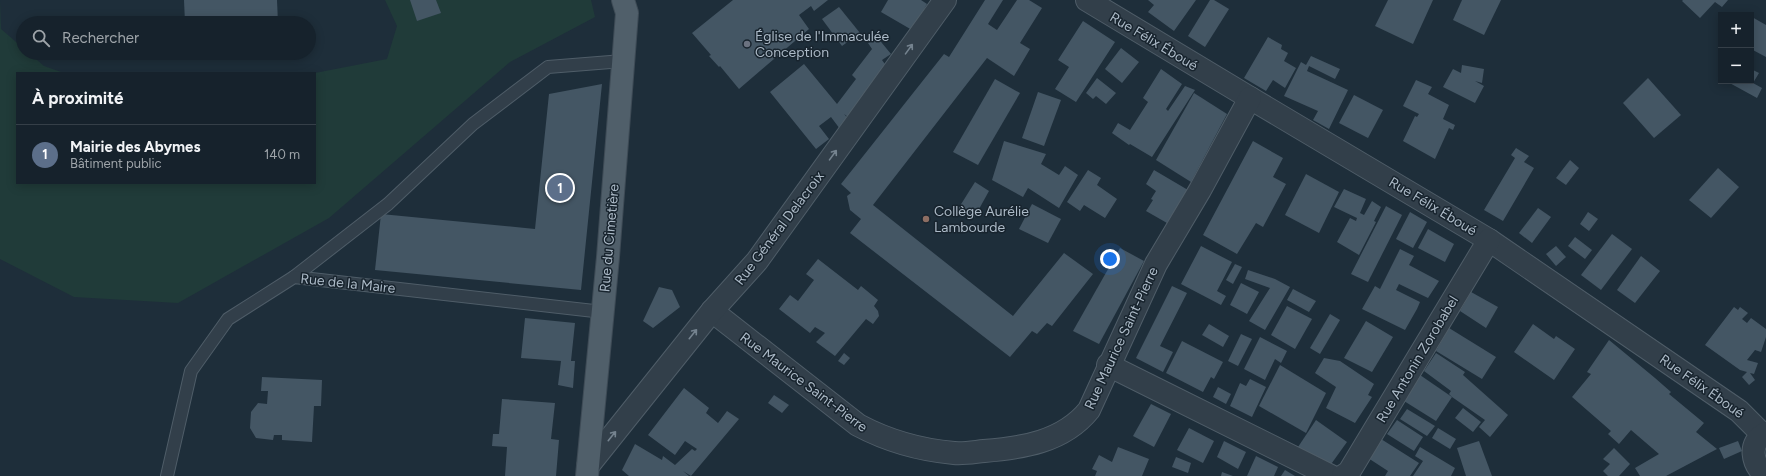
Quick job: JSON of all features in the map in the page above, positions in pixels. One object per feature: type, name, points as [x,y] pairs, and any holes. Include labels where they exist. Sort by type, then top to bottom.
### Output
[{"type":"main road","name":"Rue du Cimetière","points":[[587,471],[603,312],[628,4]]},
{"type":"street","name":"Rue Général Delacroix","points":[[587,471],[712,312],[757,261],[945,0]]},
{"type":"street","name":"Rue Félix Éboué","points":[[1087,0],[1489,240],[1739,411],[1764,434]]},
{"type":"street","name":"Rue Maurice Saint-Pierre","points":[[712,312],[858,425],[880,437],[909,446],[955,453],[1023,446],[1051,439],[1068,430],[1081,420],[1089,410],[1108,365],[1156,264],[1200,190],[1250,98]]},
{"type":"street","name":"Rue Antonin Zorobabel","points":[[1343,476],[1353,465],[1489,240]]},
{"type":"street","points":[[1108,365],[1331,476]]},
{"type":"street","points":[[1764,434],[1756,443],[1753,452],[1754,462],[1759,470],[1766,476]]},
{"type":"lane","points":[[294,277],[388,204],[473,124],[548,67],[623,61]]},
{"type":"lane","name":"Rue de la Maire","points":[[167,476],[191,371],[228,319],[294,277],[603,312]]},
{"type":"green space","points":[[0,0],[1,29],[16,42],[16,60],[37,60],[44,66],[61,72],[16,72],[16,184],[316,184],[316,73],[387,59],[397,26],[385,0],[591,0],[595,17],[510,62],[329,218],[178,303],[74,297],[0,259]]},
{"type":"building","points":[[184,0],[277,0],[278,16],[185,16]]},
{"type":"building","points":[[410,0],[436,0],[441,13],[417,21]]},
{"type":"building","name":"Église de l'Immaculée Conception","points":[[733,0],[828,0],[814,11],[811,6],[799,15],[809,29],[739,89],[720,66],[719,67],[709,56],[711,55],[692,33]]},
{"type":"building","points":[[888,0],[921,0],[927,4],[912,30],[881,12]]},
{"type":"building","points":[[985,0],[1003,0],[988,24],[997,30],[1017,0],[1029,0],[1042,8],[1020,43],[1030,49],[1014,76],[987,58],[873,205],[1013,316],[1064,253],[1093,274],[1052,326],[1047,323],[1037,334],[1032,331],[1010,357],[850,233],[861,219],[850,210],[847,196],[851,193],[841,184],[944,54],[949,57]]},
{"type":"building","points":[[1148,0],[1196,0],[1174,31],[1148,12],[1154,5]]},
{"type":"building","points":[[1210,0],[1214,0],[1229,9],[1205,47],[1188,36]]},
{"type":"building","points":[[1388,0],[1433,0],[1413,44],[1375,26]]},
{"type":"building","points":[[1462,0],[1501,0],[1484,35],[1453,20]]},
{"type":"building","points":[[1728,0],[1722,7],[1715,2],[1700,18],[1682,1]]},
{"type":"building","points":[[839,7],[860,33],[842,46],[822,19]]},
{"type":"building","points":[[1754,18],[1766,25],[1766,57],[1754,51]]},
{"type":"building","points":[[1083,21],[1115,42],[1076,102],[1055,89],[1069,67],[1058,60]]},
{"type":"building","points":[[877,37],[891,54],[882,60],[887,67],[848,117],[844,114],[850,121],[840,129],[831,117],[819,126],[829,139],[816,149],[770,92],[804,64],[837,104],[856,79],[852,75],[872,49],[868,43]]},
{"type":"building","points":[[1268,37],[1282,45],[1281,49],[1288,53],[1284,61],[1296,68],[1285,88],[1273,80],[1266,91],[1244,78]]},
{"type":"building","points":[[1121,48],[1139,62],[1122,83],[1105,69]]},
{"type":"building","points":[[1311,56],[1340,69],[1335,79],[1309,66],[1307,71],[1348,90],[1329,129],[1313,120],[1318,111],[1284,96],[1301,62],[1306,65]]},
{"type":"building","points":[[1462,65],[1484,69],[1482,83],[1475,81],[1484,86],[1475,103],[1443,87],[1453,69],[1461,73]]},
{"type":"building","points":[[1161,69],[1182,84],[1166,109],[1168,111],[1185,86],[1195,90],[1152,157],[1130,144],[1129,145],[1112,133],[1118,123],[1130,130],[1148,102],[1143,98]]},
{"type":"building","points":[[1754,70],[1759,73],[1754,81]]},
{"type":"building","points":[[1097,78],[1116,93],[1106,104],[1096,96],[1093,99],[1086,93]]},
{"type":"building","points":[[1648,78],[1681,115],[1654,138],[1623,103]]},
{"type":"building","points":[[995,79],[1020,93],[978,165],[953,152]]},
{"type":"building","points":[[1416,80],[1432,87],[1428,94],[1449,105],[1443,119],[1455,125],[1453,130],[1449,128],[1435,159],[1403,141],[1415,116],[1417,117],[1419,114],[1403,106]]},
{"type":"building","points":[[602,84],[581,290],[375,270],[381,214],[535,229],[549,94]]},
{"type":"building","points":[[1731,84],[1754,84],[1762,88],[1757,98]]},
{"type":"building","points":[[1038,92],[1061,100],[1044,146],[1022,138]]},
{"type":"building","points":[[1194,93],[1227,114],[1191,182],[1156,160]]},
{"type":"building","points":[[1354,95],[1383,110],[1368,138],[1339,123]]},
{"type":"building","points":[[1004,141],[1046,154],[1041,164],[1059,175],[1065,166],[1078,175],[1059,208],[1028,188],[1023,197],[992,180]]},
{"type":"building","points":[[1253,141],[1283,158],[1273,177],[1286,184],[1263,227],[1256,223],[1237,254],[1203,235]]},
{"type":"building","points":[[1516,148],[1529,156],[1524,162],[1534,168],[1503,221],[1484,210],[1515,158],[1511,155]]},
{"type":"building","points":[[1570,160],[1579,168],[1566,185],[1556,178]]},
{"type":"building","points":[[1718,168],[1739,187],[1711,218],[1689,200]]},
{"type":"building","points":[[1088,170],[1101,178],[1097,185],[1117,199],[1105,218],[1084,205],[1080,211],[1067,202]]},
{"type":"building","points":[[1154,170],[1188,190],[1167,223],[1146,211],[1153,200],[1151,199],[1156,191],[1146,184]]},
{"type":"building","points":[[1306,174],[1339,192],[1319,233],[1285,215]]},
{"type":"building","points":[[975,182],[989,191],[974,218],[958,209]]},
{"type":"building","points":[[1344,189],[1366,199],[1360,213],[1364,215],[1372,201],[1381,207],[1374,221],[1376,222],[1359,255],[1337,242],[1350,218],[1356,221],[1357,218],[1334,207]]},
{"type":"building","points":[[1032,204],[1061,219],[1048,243],[1019,229]]},
{"type":"building","points":[[1386,206],[1402,215],[1368,282],[1351,274]]},
{"type":"building","points":[[1538,208],[1551,217],[1532,243],[1519,233]]},
{"type":"building","points":[[1410,212],[1427,222],[1413,248],[1396,239]]},
{"type":"building","points":[[1588,212],[1598,219],[1589,231],[1580,224]]},
{"type":"building","points":[[1428,229],[1454,244],[1445,262],[1418,248]]},
{"type":"building","points":[[1612,234],[1632,249],[1601,290],[1581,275]]},
{"type":"building","points":[[1575,237],[1592,250],[1585,259],[1568,246]]},
{"type":"building","points":[[1201,246],[1232,262],[1217,291],[1226,296],[1221,305],[1181,284]]},
{"type":"building","points":[[1556,246],[1566,257],[1556,266],[1546,254]]},
{"type":"building","points":[[1120,248],[1144,261],[1099,344],[1073,331]]},
{"type":"building","points":[[1400,249],[1414,256],[1409,265],[1439,281],[1428,298],[1399,284],[1396,290],[1420,302],[1405,330],[1362,309],[1375,286],[1380,289]]},
{"type":"building","points":[[1641,256],[1660,271],[1635,303],[1617,290]]},
{"type":"building","points":[[818,259],[858,290],[861,286],[878,300],[874,306],[878,311],[879,316],[873,324],[866,319],[835,356],[816,342],[825,333],[815,327],[810,333],[779,309],[790,295],[798,301],[814,280],[806,274]]},
{"type":"building","points":[[1235,264],[1242,267],[1233,284],[1226,280]]},
{"type":"building","points":[[1248,270],[1275,279],[1290,287],[1265,330],[1249,321],[1270,288],[1245,279]]},
{"type":"building","points":[[1241,283],[1259,292],[1247,314],[1230,305]]},
{"type":"building","points":[[1172,286],[1187,293],[1160,346],[1173,352],[1163,372],[1136,358]]},
{"type":"building","points":[[659,287],[672,290],[680,307],[653,328],[643,321]]},
{"type":"building","points":[[1293,289],[1316,301],[1309,312],[1287,300]]},
{"type":"building","points":[[1471,292],[1498,307],[1486,328],[1460,311]]},
{"type":"building","points":[[1287,306],[1312,319],[1295,349],[1271,335]]},
{"type":"building","points":[[1734,307],[1738,310],[1740,307],[1748,313],[1742,319],[1747,323],[1751,318],[1766,329],[1766,337],[1761,352],[1755,350],[1747,360],[1758,363],[1754,374],[1750,373],[1755,380],[1749,385],[1742,377],[1747,372],[1740,370],[1705,345]]},
{"type":"building","points":[[1330,314],[1340,320],[1320,354],[1310,348]]},
{"type":"building","points":[[525,318],[575,323],[571,361],[575,361],[573,388],[558,385],[561,361],[521,358]]},
{"type":"building","points":[[1366,321],[1393,337],[1372,372],[1344,358]]},
{"type":"building","points":[[1209,324],[1229,336],[1223,347],[1202,335]]},
{"type":"building","points":[[1533,324],[1554,339],[1556,336],[1575,349],[1554,380],[1514,352]]},
{"type":"building","points":[[1449,328],[1496,357],[1482,379],[1436,351]]},
{"type":"building","points":[[1241,334],[1252,339],[1238,366],[1228,361]]},
{"type":"building","points":[[1260,337],[1287,351],[1281,363],[1275,359],[1265,380],[1244,369]]},
{"type":"building","points":[[1609,340],[1655,378],[1671,392],[1669,394],[1704,423],[1696,432],[1717,449],[1666,476],[1640,476],[1635,468],[1659,454],[1631,430],[1619,444],[1608,434],[1611,431],[1572,397],[1591,374],[1587,372]]},
{"type":"building","points":[[1182,341],[1223,362],[1214,379],[1211,377],[1203,392],[1166,373]]},
{"type":"building","points":[[844,353],[850,358],[844,365],[838,361]]},
{"type":"building","points":[[1436,353],[1465,372],[1463,375],[1508,415],[1490,437],[1479,427],[1485,420],[1452,397],[1449,394],[1451,391],[1424,371]]},
{"type":"building","points":[[1324,358],[1340,361],[1374,384],[1368,395],[1372,397],[1355,423],[1326,408],[1336,387],[1315,373]]},
{"type":"building","points":[[1280,365],[1326,393],[1306,433],[1259,406]]},
{"type":"building","points":[[1420,375],[1452,397],[1436,421],[1404,401]]},
{"type":"building","points":[[262,377],[322,380],[321,406],[314,406],[312,442],[282,440],[282,435],[274,435],[273,440],[256,438],[250,428],[251,412],[258,403],[267,404],[268,391],[261,391]]},
{"type":"building","points":[[1250,379],[1266,387],[1252,417],[1230,406],[1240,383],[1246,386]]},
{"type":"building","points":[[1218,387],[1231,394],[1226,404],[1213,397]]},
{"type":"building","points":[[684,388],[709,408],[706,413],[718,423],[727,411],[739,419],[691,476],[683,471],[689,476],[629,476],[622,470],[635,444],[662,460],[663,456],[675,465],[692,449],[695,451],[697,449],[685,441],[675,455],[648,435]]},
{"type":"building","points":[[774,395],[789,405],[782,413],[768,403]]},
{"type":"building","points":[[502,399],[555,403],[551,439],[559,440],[556,476],[505,476],[507,447],[492,446],[493,434],[499,434]]},
{"type":"building","points":[[1151,404],[1171,414],[1154,447],[1133,436]]},
{"type":"building","points":[[1463,408],[1481,422],[1473,432],[1455,418]]},
{"type":"building","points":[[1407,409],[1435,426],[1427,436],[1400,419]]},
{"type":"building","points":[[1316,420],[1347,442],[1329,467],[1298,447]]},
{"type":"building","points":[[1397,420],[1423,437],[1414,451],[1387,434]]},
{"type":"building","points":[[1189,428],[1214,441],[1203,463],[1177,450]]},
{"type":"building","points":[[1438,428],[1456,439],[1450,449],[1432,438]]},
{"type":"building","points":[[1381,439],[1419,463],[1410,476],[1385,476],[1388,471],[1368,458]]},
{"type":"building","points":[[1224,441],[1246,452],[1238,469],[1217,457]]},
{"type":"building","points":[[1479,441],[1492,476],[1466,476],[1457,448]]},
{"type":"building","points":[[1738,441],[1742,451],[1724,459],[1719,448]]},
{"type":"building","points":[[1118,447],[1149,459],[1142,476],[1095,476],[1097,471],[1092,469],[1099,455],[1112,462]]},
{"type":"building","points":[[1420,447],[1455,468],[1451,476],[1413,476],[1423,461],[1415,456]]},
{"type":"building","points":[[1614,448],[1630,464],[1619,476],[1608,476],[1603,471],[1610,464],[1603,459]]},
{"type":"building","points":[[1256,456],[1278,467],[1274,476],[1247,476]]},
{"type":"building","points":[[1176,457],[1191,463],[1188,473],[1172,467]]},
{"type":"building","points":[[1285,470],[1295,476],[1281,476]]},
{"type":"building","points":[[1222,472],[1233,476],[1221,476]]},
{"type":"place","name":"Église de l'Immaculée Conception","points":[[747,44]]},
{"type":"place","name":"Mairie des Abymes","points":[[560,188]]},
{"type":"place","name":"Collège Aurélie Lambourde","points":[[926,219]]}]
